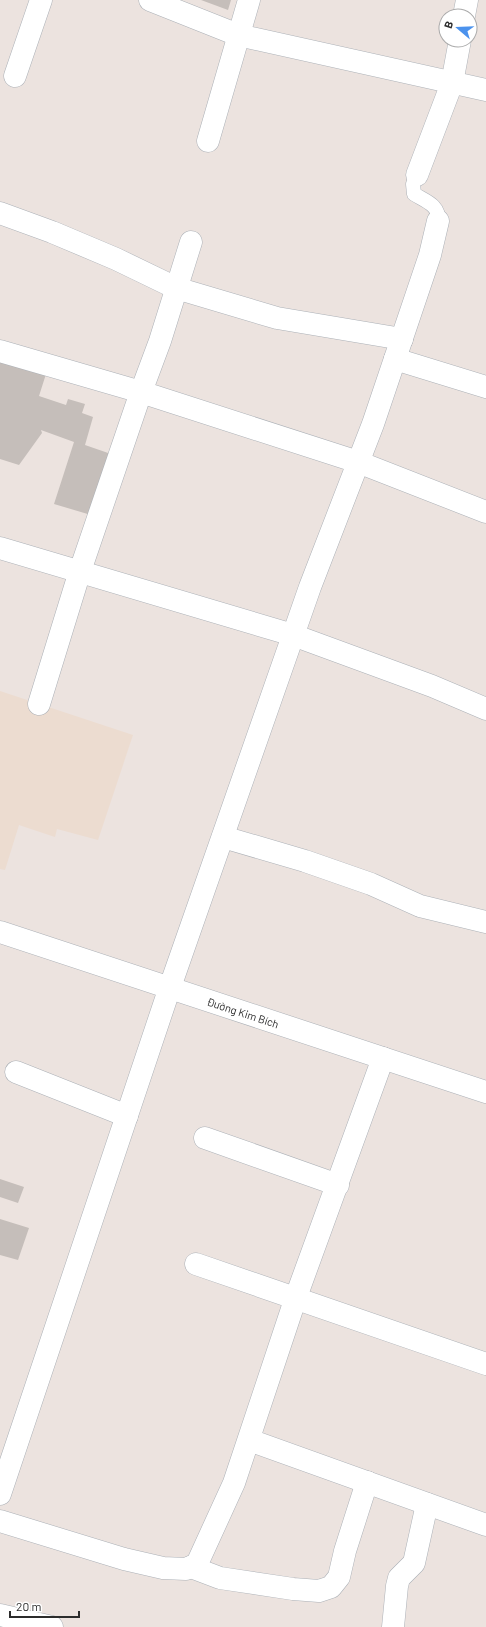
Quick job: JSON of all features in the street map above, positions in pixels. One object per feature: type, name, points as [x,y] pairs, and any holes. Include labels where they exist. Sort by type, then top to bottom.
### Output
[{"type":"street","points":[[15,76],[41,0]]},
{"type":"street","points":[[150,0],[238,35],[486,90]]},
{"type":"street","points":[[208,141],[249,0]]},
{"type":"street","points":[[417,175],[452,83],[459,48]]},
{"type":"street","points":[[0,213],[52,232],[109,256],[176,288],[277,318],[398,349],[486,388]]},
{"type":"street","points":[[0,1494],[170,987],[310,587],[373,424],[430,255],[438,221]]},
{"type":"street","points":[[39,704],[80,571],[160,341],[191,242]]},
{"type":"street","points":[[0,351],[141,392],[358,462],[486,512]]},
{"type":"street","points":[[0,548],[293,635],[432,686],[486,709]]},
{"type":"street","points":[[223,837],[306,861],[372,884],[420,906],[486,922]]},
{"type":"street","name":"Đường Kim Bích","points":[[0,932],[486,1092]]},
{"type":"street","points":[[0,1521],[124,1559],[163,1568],[186,1569],[196,1564],[231,1490],[296,1298],[383,1058]]},
{"type":"street","points":[[16,1072],[127,1116]]},
{"type":"street","points":[[206,1138],[338,1185]]},
{"type":"street","points":[[196,1264],[486,1364]]},
{"type":"street","points":[[249,1440],[486,1525]]},
{"type":"street","points":[[191,1567],[220,1578],[293,1589],[319,1591],[331,1587],[339,1577],[345,1551],[367,1482]]},
{"type":"street","points":[[394,1627],[397,1586],[400,1578],[414,1563],[427,1504]]},
{"type":"street","points":[[0,1615],[52,1627]]},
{"type":"lane","points":[[417,175],[413,184],[414,194],[432,204],[439,215],[438,221]]},
{"type":"shaded area","points":[[0,691],[133,735],[98,840],[57,829],[55,837],[19,825],[5,870],[0,869]]},
{"type":"building","points":[[201,0],[231,0],[228,10]]},
{"type":"building","points":[[0,361],[46,374],[39,396],[66,405],[68,399],[85,404],[82,413],[93,417],[85,445],[111,454],[91,515],[54,504],[74,442],[41,430],[42,433],[19,465],[0,459]]},
{"type":"building","points":[[0,1179],[24,1187],[18,1203],[0,1197]]},
{"type":"building","points":[[0,1219],[29,1228],[18,1260],[0,1255]]}]
